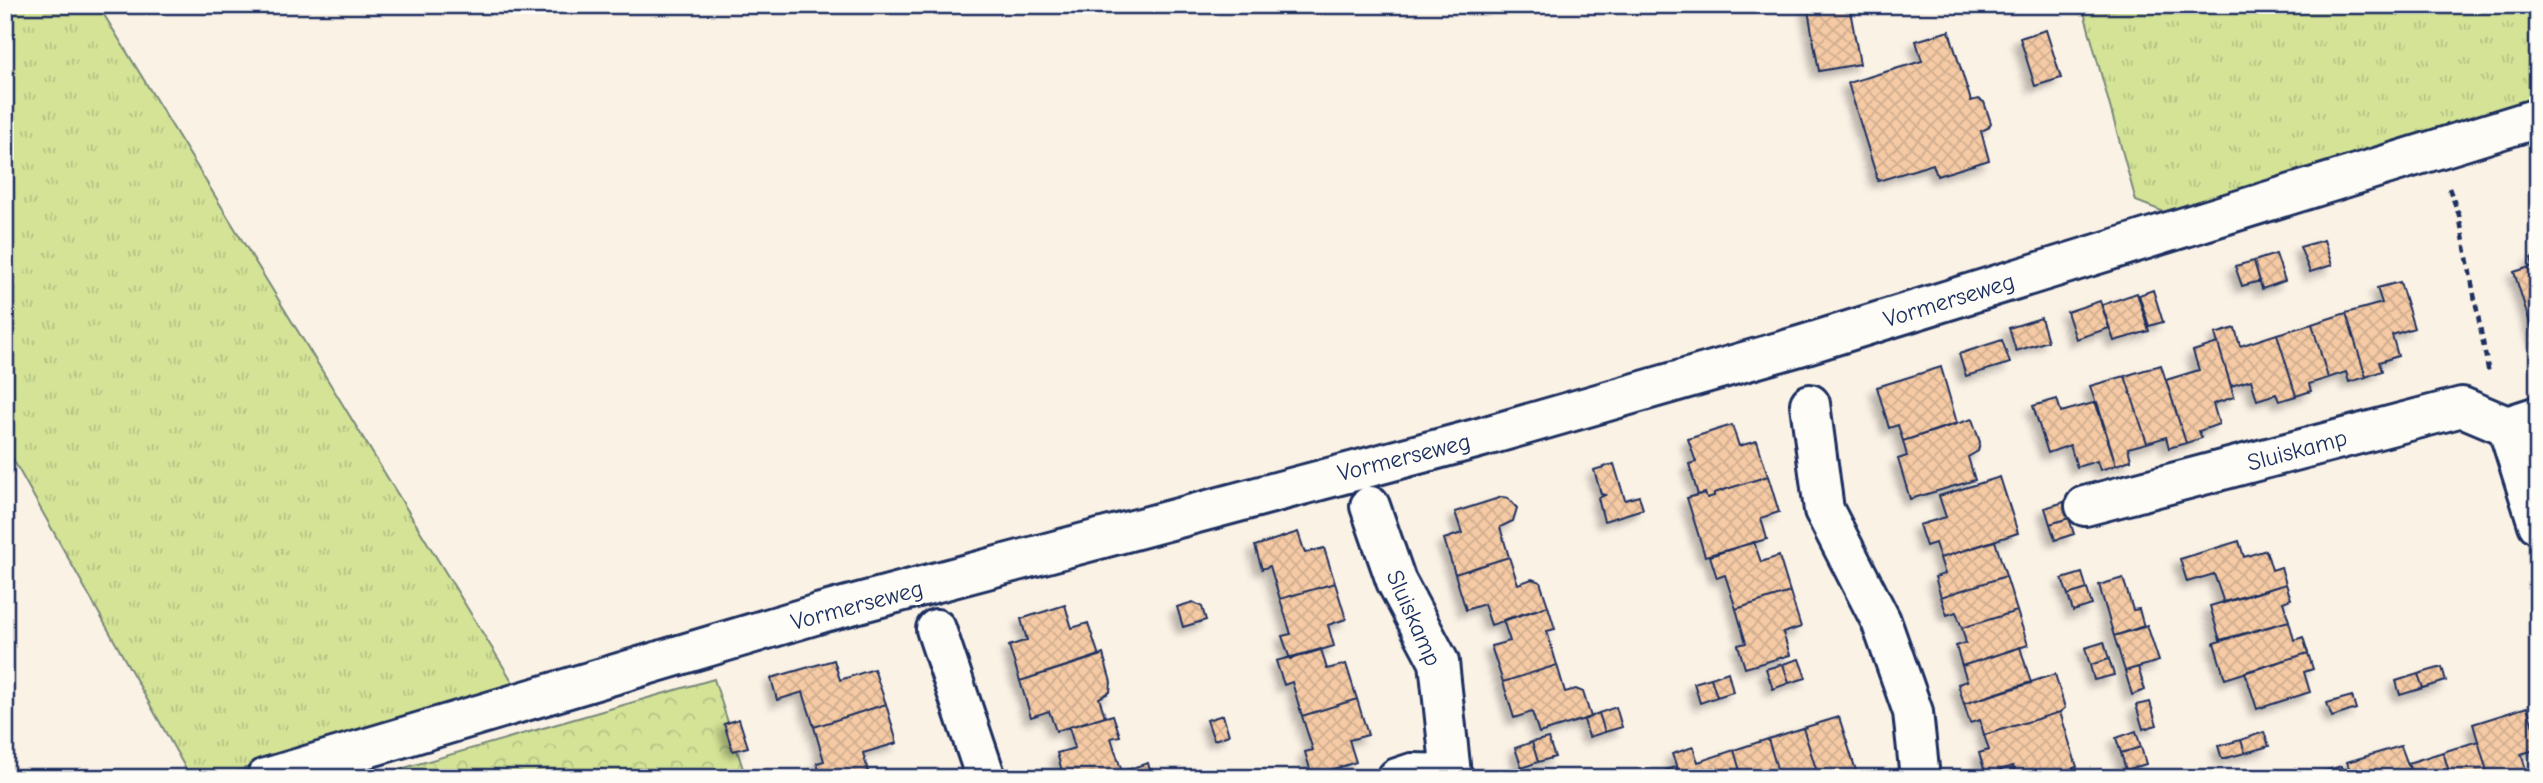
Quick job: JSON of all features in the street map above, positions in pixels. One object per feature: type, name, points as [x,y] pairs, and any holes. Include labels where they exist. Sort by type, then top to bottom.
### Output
[{"type":"street","name":"Vormerseweg","points":[[266,778],[821,612],[1479,438],[1803,345],[2538,118]]},
{"type":"street","points":[[1810,404],[1824,510],[1881,621],[1913,712],[1920,778]]},
{"type":"street","name":"Sluiskamp","points":[[2085,506],[2462,407],[2508,419]]},
{"type":"street","points":[[2508,419],[2538,524]]},
{"type":"street","name":"Sluiskamp","points":[[1370,506],[1396,581],[1439,662],[1453,776],[1412,773],[1397,778]]},
{"type":"street","points":[[936,629],[986,778]]},
{"type":"path","points":[[2434,149],[2459,215],[2489,361],[2489,390],[2508,419]]},
{"type":"green space","points":[[5,5],[98,5],[517,689],[213,778],[191,778],[5,445]]},
{"type":"green space","points":[[2082,5],[2538,5],[2538,106],[2172,215],[2136,201]]},
{"type":"green space","points":[[714,679],[746,778],[369,778]]},
{"type":"building","points":[[1807,5],[1849,5],[1860,64],[1819,71]]},
{"type":"building","points":[[2046,30],[2061,78],[2035,86],[2020,38]]},
{"type":"building","points":[[1949,31],[1971,101],[1978,99],[1984,102],[1991,123],[1981,131],[1989,160],[1937,176],[1933,164],[1878,181],[1848,83],[1922,61],[1916,41]]},
{"type":"building","points":[[2324,240],[2332,265],[2310,272],[2300,247]]},
{"type":"building","points":[[2276,254],[2285,281],[2262,289],[2254,261]]},
{"type":"building","points":[[2538,256],[2536,342],[2514,272],[2533,266],[2531,258]]},
{"type":"building","points":[[2254,261],[2260,281],[2242,286],[2235,266]]},
{"type":"building","points":[[2400,282],[2414,328],[2392,335],[2398,356],[2379,362],[2382,371],[2366,377],[2346,313],[2382,303],[2377,288]]},
{"type":"building","points":[[2153,290],[2163,322],[2149,326],[2139,295]]},
{"type":"building","points":[[2137,293],[2149,331],[2114,341],[2102,305]]},
{"type":"building","points":[[2100,301],[2109,328],[2076,339],[2067,312]]},
{"type":"building","points":[[2346,313],[2366,377],[2349,382],[2346,372],[2328,378],[2312,324]]},
{"type":"building","points":[[2041,318],[2048,341],[2016,351],[2009,328]]},
{"type":"building","points":[[2312,324],[2328,378],[2309,384],[2311,391],[2296,396],[2277,334]]},
{"type":"building","points":[[2235,328],[2240,346],[2277,334],[2296,396],[2279,401],[2276,394],[2257,400],[2251,380],[2231,386],[2215,334]]},
{"type":"building","points":[[2002,340],[2010,363],[1966,376],[1959,354]]},
{"type":"building","points":[[2218,343],[2234,397],[2213,404],[2219,424],[2199,431],[2202,438],[2186,443],[2166,380],[2199,370],[2193,351]]},
{"type":"building","points":[[2161,365],[2186,443],[2169,448],[2166,437],[2147,443],[2125,376]]},
{"type":"building","points":[[1941,367],[1957,423],[1903,441],[1898,425],[1889,428],[1877,387]]},
{"type":"building","points":[[2125,376],[2147,443],[2128,448],[2131,460],[2116,465],[2090,386]]},
{"type":"building","points":[[2057,399],[2061,412],[2097,402],[2116,465],[2100,470],[2097,461],[2077,467],[2070,445],[2048,453],[2033,406]]},
{"type":"building","points":[[1972,419],[1980,442],[1978,451],[1968,457],[1975,480],[1910,499],[1898,459],[1907,456],[1903,441]]},
{"type":"building","points":[[1732,425],[1739,446],[1757,441],[1768,476],[1714,493],[1714,496],[1707,498],[1705,493],[1698,495],[1689,464],[1696,462],[1688,439]]},
{"type":"building","points":[[1614,464],[1625,500],[1639,496],[1643,509],[1604,521],[1598,498],[1605,495],[1601,494],[1594,470]]},
{"type":"building","points":[[1768,476],[1779,512],[1761,518],[1767,539],[1705,556],[1687,498],[1705,493],[1707,498],[1714,496],[1714,493]]},
{"type":"building","points":[[2000,477],[2018,533],[1940,558],[1935,543],[1926,546],[1919,525],[1946,517],[1939,496]]},
{"type":"building","points":[[1502,497],[1508,498],[1517,508],[1513,521],[1500,527],[1509,557],[1455,574],[1444,539],[1462,533],[1455,512]]},
{"type":"building","points":[[2064,502],[2069,518],[2050,524],[2045,508]]},
{"type":"building","points":[[2069,518],[2074,534],[2055,540],[2050,524]]},
{"type":"building","points":[[1298,532],[1305,553],[1324,548],[1335,583],[1280,599],[1270,566],[1262,569],[1255,546]]},
{"type":"building","points":[[1995,541],[2006,576],[1941,597],[1935,577],[1945,574],[1940,558]]},
{"type":"building","points":[[2239,541],[2244,557],[2266,550],[2272,570],[2281,567],[2286,584],[2224,603],[2214,574],[2187,582],[2180,559]]},
{"type":"building","points":[[1754,542],[1761,562],[1779,556],[1790,592],[1736,609],[1725,575],[1717,578],[1710,556]]},
{"type":"building","points":[[1509,557],[1518,584],[1532,579],[1540,582],[1548,606],[1491,625],[1484,604],[1466,610],[1455,574]]},
{"type":"building","points":[[2082,573],[2087,589],[2068,595],[2062,579]]},
{"type":"building","points":[[2006,576],[2017,611],[1962,628],[1956,612],[1947,615],[1941,597]]},
{"type":"building","points":[[2123,578],[2133,610],[2139,609],[2144,627],[2114,636],[2099,585]]},
{"type":"building","points":[[1335,583],[1346,619],[1328,625],[1334,646],[1290,659],[1282,636],[1291,634],[1280,599]]},
{"type":"building","points":[[2286,584],[2291,599],[2283,602],[2289,621],[2220,640],[2210,606]]},
{"type":"building","points":[[2087,589],[2092,605],[2073,611],[2068,595]]},
{"type":"building","points":[[1790,592],[1801,627],[1783,633],[1790,655],[1745,668],[1738,645],[1746,643],[1736,609]]},
{"type":"building","points":[[1193,602],[1202,607],[1206,620],[1183,627],[1177,607]]},
{"type":"building","points":[[1065,605],[1072,628],[1088,623],[1099,656],[1020,681],[1009,646],[1027,640],[1021,619]]},
{"type":"building","points":[[1548,606],[1555,629],[1547,631],[1557,665],[1503,682],[1491,646],[1510,641],[1503,620]]},
{"type":"building","points":[[2017,611],[2028,645],[1962,666],[1956,646],[1966,643],[1962,628]]},
{"type":"building","points":[[2289,621],[2294,640],[2303,637],[2308,653],[2225,679],[2214,643]]},
{"type":"building","points":[[2147,625],[2159,661],[2125,671],[2114,636]]},
{"type":"building","points":[[2104,642],[2109,659],[2090,665],[2085,648]]},
{"type":"building","points":[[2020,647],[2031,683],[1964,704],[1958,684],[1967,681],[1962,666]]},
{"type":"building","points":[[1321,649],[1327,669],[1346,664],[1357,699],[1302,716],[1292,682],[1284,685],[1276,661]]},
{"type":"building","points":[[2308,653],[2313,669],[2304,672],[2310,692],[2257,709],[2245,672]]},
{"type":"building","points":[[1103,654],[1111,682],[1110,692],[1099,698],[1105,716],[1056,731],[1049,711],[1031,717],[1020,681]]},
{"type":"building","points":[[1799,659],[1806,678],[1789,683],[1783,664]]},
{"type":"building","points":[[2109,659],[2114,675],[2094,680],[2090,665]]},
{"type":"building","points":[[834,660],[840,680],[874,669],[886,704],[814,727],[803,692],[777,700],[771,678]]},
{"type":"building","points":[[1783,664],[1789,683],[1773,689],[1766,669]]},
{"type":"building","points":[[1557,665],[1565,692],[1576,689],[1583,692],[1591,717],[1539,733],[1532,712],[1514,718],[1503,682]]},
{"type":"building","points":[[2138,667],[2145,690],[2132,695],[2125,671]]},
{"type":"building","points":[[2442,667],[2446,681],[2423,688],[2418,674]]},
{"type":"building","points":[[1728,672],[1733,692],[1717,697],[1711,678]]},
{"type":"building","points":[[2055,674],[2065,708],[2060,712],[1984,735],[1980,720],[1970,723],[1964,704]]},
{"type":"building","points":[[2418,674],[2423,688],[2400,695],[2396,681]]},
{"type":"building","points":[[1711,678],[1717,697],[1700,703],[1694,683]]},
{"type":"building","points":[[2352,696],[2356,709],[2332,717],[2327,703]]},
{"type":"building","points":[[1357,699],[1368,735],[1349,740],[1356,762],[1312,776],[1305,752],[1313,750],[1302,716]]},
{"type":"building","points":[[2150,702],[2157,725],[2143,729],[2136,705]]},
{"type":"building","points":[[886,704],[897,743],[863,753],[868,771],[847,778],[810,778],[820,774],[817,763],[824,761],[814,727]]},
{"type":"building","points":[[1616,707],[1622,727],[1605,732],[1599,713]]},
{"type":"building","points":[[2527,707],[2538,742],[2538,749],[2521,754],[2529,778],[2489,778],[2473,724]]},
{"type":"building","points":[[2060,712],[2077,767],[2043,778],[2016,778],[2013,766],[1986,775],[1979,753],[1989,750],[1984,735]]},
{"type":"building","points":[[1599,713],[1605,732],[1589,737],[1584,720]]},
{"type":"building","points":[[1113,715],[1120,736],[1111,738],[1122,772],[1103,778],[1064,778],[1057,753],[1075,748],[1069,727]]},
{"type":"building","points":[[1223,715],[1229,735],[1214,740],[1207,720]]},
{"type":"building","points":[[1839,717],[1857,774],[1846,778],[1819,778],[1803,728]]},
{"type":"building","points":[[739,719],[748,747],[733,751],[724,724]]},
{"type":"building","points":[[1803,728],[1819,778],[1780,778],[1768,739]]},
{"type":"building","points":[[2136,731],[2141,747],[2121,753],[2116,738]]},
{"type":"building","points":[[2264,732],[2269,746],[2245,753],[2241,740]]},
{"type":"building","points":[[1548,738],[1555,757],[1538,762],[1532,742]]},
{"type":"building","points":[[1768,739],[1780,778],[1742,778],[1734,750]]},
{"type":"building","points":[[2241,740],[2245,753],[2222,759],[2218,746]]},
{"type":"building","points":[[2478,741],[2489,778],[2451,778],[2443,752]]},
{"type":"building","points":[[1532,742],[1538,762],[1522,768],[1515,748]]},
{"type":"building","points":[[2401,746],[2413,778],[2352,778],[2347,762]]},
{"type":"building","points":[[1693,747],[1698,762],[1734,750],[1742,778],[1681,778],[1672,754]]},
{"type":"building","points":[[2141,747],[2146,764],[2126,770],[2121,753]]},
{"type":"building","points":[[2443,752],[2451,778],[2413,778],[2408,763]]},
{"type":"building","points":[[1148,763],[1152,778],[1103,778],[1122,771]]},
{"type":"building","points":[[1677,766],[1681,778],[1658,778],[1656,774]]},
{"type":"building","points":[[2341,766],[2345,778],[2321,778],[2319,773]]}]
